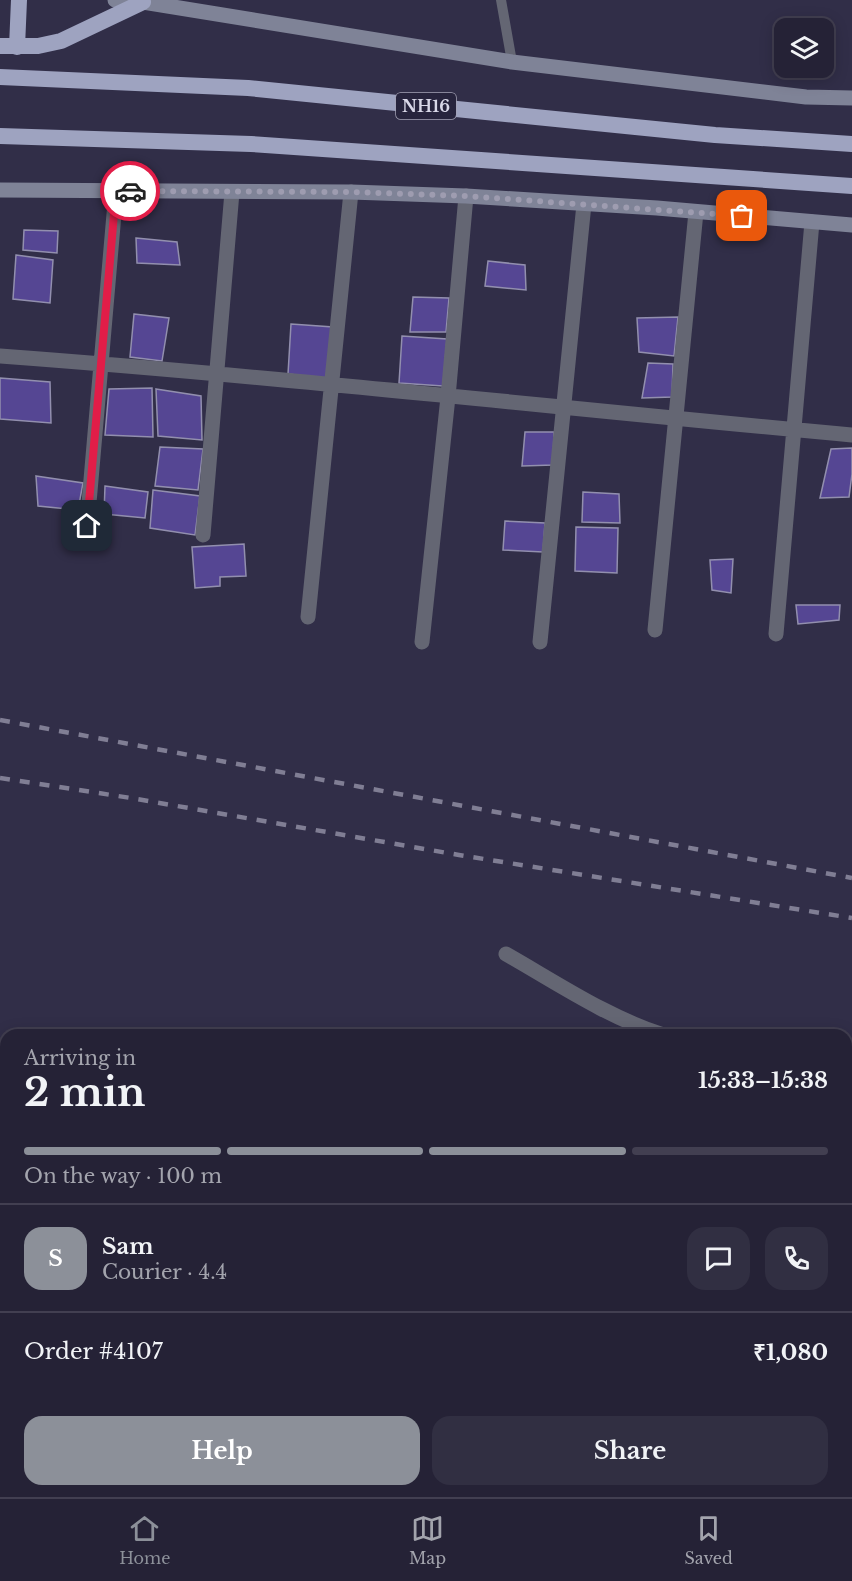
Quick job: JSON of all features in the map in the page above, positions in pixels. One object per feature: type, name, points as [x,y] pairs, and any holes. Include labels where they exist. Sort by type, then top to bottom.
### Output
[{"type":"highway","points":[[17,47],[19,0]]},
{"type":"highway","points":[[0,46],[38,46],[61,41],[143,2]]},
{"type":"highway","name":"NH16","points":[[0,77],[248,88],[704,134],[852,144]]},
{"type":"highway","points":[[0,136],[251,144],[852,186]]},
{"type":"main road","points":[[115,0],[143,2],[512,62],[806,97],[852,98]]},
{"type":"main road","points":[[0,194],[116,191],[351,192],[466,196],[852,225]]},
{"type":"street","points":[[87,526],[116,191]]},
{"type":"street","points":[[203,535],[232,192]]},
{"type":"street","points":[[308,617],[351,192]]},
{"type":"street","points":[[422,642],[448,397],[466,196]]},
{"type":"street","points":[[540,642],[584,204]]},
{"type":"street","points":[[655,630],[696,212]]},
{"type":"street","points":[[776,634],[812,222]]},
{"type":"street","points":[[0,356],[216,373],[852,435]]},
{"type":"street","points":[[506,954],[643,1029]]},
{"type":"lane","points":[[501,0],[512,62]]},
{"type":"building","points":[[24,230],[58,231],[57,253],[23,250]]},
{"type":"building","points":[[136,238],[177,242],[180,265],[137,263]]},
{"type":"building","points":[[16,255],[53,260],[50,303],[13,299]]},
{"type":"building","points":[[488,261],[525,265],[526,290],[485,286]]},
{"type":"building","points":[[413,297],[449,298],[446,332],[410,332]]},
{"type":"building","points":[[134,314],[169,318],[162,361],[130,357]]},
{"type":"building","points":[[678,317],[674,356],[639,352],[637,318]]},
{"type":"building","points":[[291,324],[333,327],[328,379],[288,374]]},
{"type":"building","points":[[402,336],[447,339],[443,386],[399,383]]},
{"type":"building","points":[[648,363],[673,364],[672,397],[642,398]]},
{"type":"building","points":[[0,378],[50,382],[51,423],[0,419]]},
{"type":"building","points":[[152,388],[153,437],[105,435],[109,389]]},
{"type":"building","points":[[156,389],[201,396],[202,440],[158,436]]},
{"type":"building","points":[[525,432],[554,432],[553,465],[522,466]]},
{"type":"building","points":[[160,447],[203,449],[198,490],[155,486]]},
{"type":"building","points":[[852,448],[849,497],[820,498],[831,449]]},
{"type":"building","points":[[36,476],[83,483],[78,510],[38,506]]},
{"type":"building","points":[[105,486],[148,492],[145,518],[104,514]]},
{"type":"building","points":[[153,490],[200,496],[195,535],[150,528]]},
{"type":"building","points":[[583,492],[619,494],[620,523],[582,522]]},
{"type":"building","points":[[505,521],[545,523],[543,552],[503,550]]},
{"type":"building","points":[[576,527],[618,528],[617,573],[575,571]]},
{"type":"building","points":[[244,544],[246,576],[220,577],[220,586],[195,588],[192,547]]},
{"type":"building","points":[[733,559],[731,593],[712,590],[710,560]]},
{"type":"building","points":[[796,605],[840,605],[839,620],[798,624]]},
{"type":"railway","points":[[0,720],[852,878]]},
{"type":"railway","points":[[0,778],[852,918]]},
{"type":"way so far","points":[[130,191],[351,192],[466,196],[657,208],[742,216]]},
{"type":"route","points":[[87,526],[116,191],[130,191]]}]
